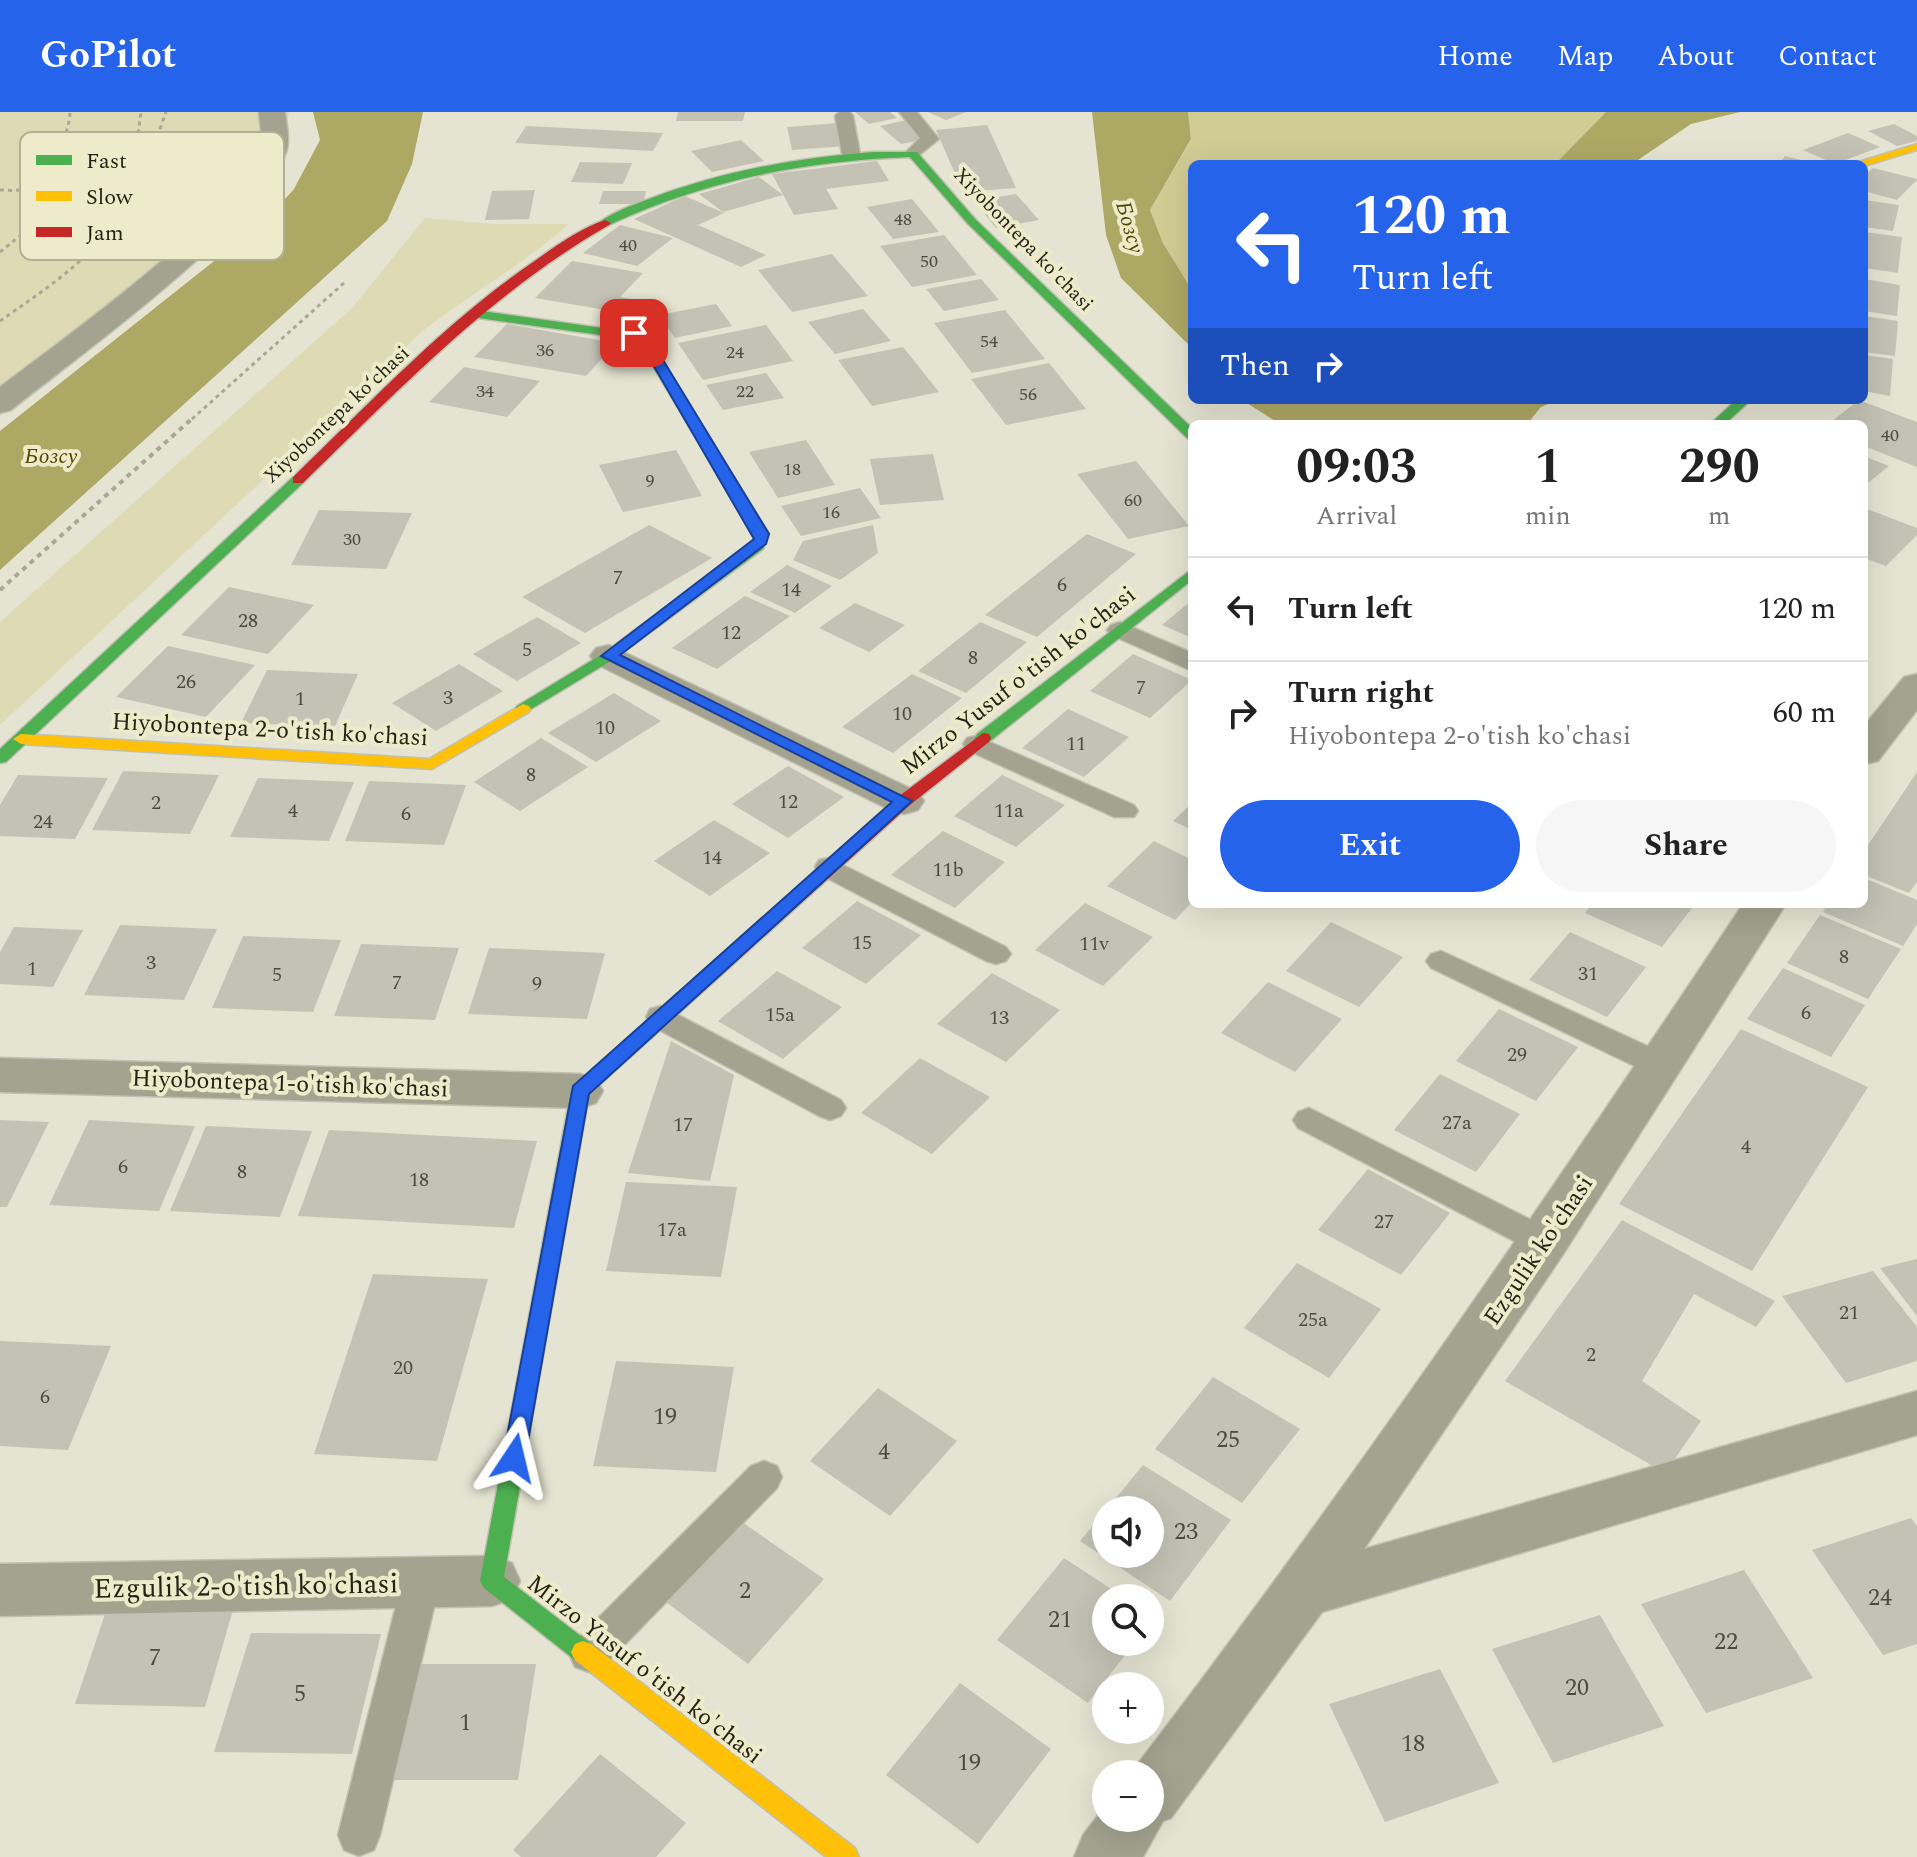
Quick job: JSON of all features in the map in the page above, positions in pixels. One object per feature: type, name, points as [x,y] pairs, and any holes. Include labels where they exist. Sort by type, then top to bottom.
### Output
[{"type":"street","points":[[272,112],[273,132]]},
{"type":"street","points":[[1868,161],[1917,147]]},
{"type":"street","points":[[851,154],[913,154]]},
{"type":"street","name":"Xiyobontepa koʻchasi","points":[[0,758],[475,314],[545,259],[615,217],[748,170],[797,159],[851,154]]},
{"type":"street","name":"Xiyobontepa ko'chasi","points":[[913,154],[972,222],[1188,431]]},
{"type":"street","points":[[0,403],[177,260]]},
{"type":"street","name":"Hiyobontepa 2-o'tish ko'chasi","points":[[21,739],[432,764],[609,656],[758,546],[762,534],[641,337],[475,314]]},
{"type":"street","points":[[1722,420],[1740,404]]},
{"type":"street","name":"Mirzo Yusuf o'tish ko'chasi","points":[[846,1857],[492,1581],[580,1091],[904,801],[1188,576]]},
{"type":"street","points":[[609,656],[904,801]]},
{"type":"street","points":[[1868,740],[1917,685]]},
{"type":"street","name":"Ezgulik ko'chasi","points":[[1164,1778],[1303,1592],[1545,1242],[1660,1065],[1753,908]]},
{"type":"street","name":"Hiyobontepa 1-o'tish ko'chasi","points":[[0,1075],[580,1091]]},
{"type":"street","points":[[1303,1592],[1917,1413]]},
{"type":"street","name":"Ezgulik 2-o'tish ko'chasi","points":[[0,1590],[492,1581]]},
{"type":"street","points":[[1105,1857],[1124,1832]]},
{"type":"lane","points":[[908,112],[930,139],[913,154]]},
{"type":"lane","points":[[844,116],[851,154]]},
{"type":"lane","points":[[1120,630],[1188,661]]},
{"type":"lane","points":[[976,744],[1124,811]]},
{"type":"lane","points":[[829,867],[996,954]]},
{"type":"lane","points":[[1441,961],[1660,1065]]},
{"type":"lane","points":[[661,1017],[830,1108]]},
{"type":"lane","points":[[1309,1120],[1545,1242]]},
{"type":"lane","points":[[589,1654],[764,1477]]},
{"type":"lane","points":[[359,1835],[421,1582]]},
{"type":"path","points":[[67,132],[70,112]]},
{"type":"path","points":[[138,132],[141,112]]},
{"type":"path","points":[[159,132],[166,112]]},
{"type":"path","points":[[0,252],[20,236]]},
{"type":"path","points":[[0,321],[54,283],[78,260]]},
{"type":"path","points":[[0,590],[344,283]]},
{"type":"shaded area","points":[[0,112],[289,112],[284,144],[284,132],[20,132],[20,260],[168,260],[54,374],[0,416]]},
{"type":"shaded area","points":[[1188,112],[1606,112],[1559,160],[1188,160],[1188,284],[1163,243],[1150,210],[1191,140]]},
{"type":"shaded area","points":[[425,218],[494,224],[569,224],[535,252],[425,329],[0,725],[0,622],[352,308]]},
{"type":"water","name":"Бозсу","points":[[313,112],[423,112],[412,164],[387,221],[0,570],[0,431],[215,260],[284,260],[284,200],[294,189],[320,140]]},
{"type":"water","name":"Бозсу","points":[[1092,112],[1188,112],[1191,139],[1150,210],[1163,243],[1188,284],[1188,344],[1121,278],[1106,235]]},
{"type":"water","points":[[1606,112],[1740,112],[1691,124],[1638,160],[1559,160]]},
{"type":"water","points":[[1248,404],[1548,404],[1541,407],[1530,420],[1274,420]]},
{"type":"building","points":[[678,112],[745,112],[743,121],[676,121]]},
{"type":"building","points":[[855,112],[890,112],[897,118],[869,124]]},
{"type":"building","points":[[928,112],[966,112],[946,120]]},
{"type":"building","points":[[907,120],[928,139],[901,144],[880,126]]},
{"type":"building","points":[[840,123],[847,146],[792,150],[787,127]]},
{"type":"building","points":[[1894,124],[1917,136],[1917,141],[1897,146],[1868,131]]},
{"type":"building","points":[[987,125],[1016,188],[963,192],[936,130]]},
{"type":"building","points":[[526,126],[663,133],[653,151],[515,143]]},
{"type":"building","points":[[1848,133],[1880,147],[1846,160],[1826,160],[1803,150]]},
{"type":"building","points":[[741,140],[764,161],[712,172],[691,151]]},
{"type":"building","points":[[877,161],[889,181],[826,189],[838,209],[794,215],[772,174]]},
{"type":"building","points":[[580,162],[632,163],[623,184],[571,182]]},
{"type":"building","points":[[1873,168],[1917,180],[1897,200],[1868,192],[1868,172]]},
{"type":"building","points":[[759,177],[783,195],[723,212],[699,194]]},
{"type":"building","points":[[535,190],[529,219],[485,220],[492,191]]},
{"type":"building","points":[[603,191],[646,191],[643,204],[599,204]]},
{"type":"building","points":[[1016,194],[1039,220],[996,228],[974,201]]},
{"type":"building","points":[[685,196],[724,213],[698,225],[766,255],[741,267],[634,219]]},
{"type":"building","points":[[912,199],[939,232],[893,239],[867,207]]},
{"type":"building","points":[[1868,201],[1899,205],[1893,231],[1868,228]]},
{"type":"building","points":[[620,225],[673,238],[637,266],[583,253]]},
{"type":"building","points":[[1868,233],[1902,237],[1898,273],[1868,269]]},
{"type":"building","points":[[944,235],[977,275],[912,287],[880,246]]},
{"type":"building","points":[[832,254],[868,296],[792,312],[758,270]]},
{"type":"building","points":[[572,261],[643,273],[620,297],[659,304],[647,317],[535,298]]},
{"type":"building","points":[[981,279],[999,300],[944,311],[926,289]]},
{"type":"building","points":[[1868,280],[1900,285],[1897,316],[1868,312]]},
{"type":"building","points":[[716,304],[732,326],[675,338],[659,315]]},
{"type":"building","points":[[863,309],[891,341],[835,354],[808,322]]},
{"type":"building","points":[[1005,310],[1045,359],[972,373],[934,323]]},
{"type":"building","points":[[1868,317],[1898,321],[1895,356],[1868,353]]},
{"type":"building","points":[[507,324],[616,343],[586,376],[474,357]]},
{"type":"building","points":[[766,325],[793,361],[703,380],[678,343]]},
{"type":"building","points":[[903,347],[939,392],[872,406],[838,360]]},
{"type":"building","points":[[1868,356],[1893,359],[1890,396],[1868,392]]},
{"type":"building","points":[[1049,363],[1086,409],[1006,425],[971,379]]},
{"type":"building","points":[[464,367],[540,381],[507,417],[429,402]]},
{"type":"building","points":[[766,373],[784,398],[723,410],[706,385]]},
{"type":"building","points":[[1868,403],[1917,422],[1917,467],[1868,448],[1868,420],[1833,420],[1854,404]]},
{"type":"building","points":[[806,440],[835,485],[778,498],[749,452]]},
{"type":"building","points":[[676,450],[702,496],[623,512],[599,465]]},
{"type":"building","points":[[933,454],[944,500],[880,505],[870,459]]},
{"type":"building","points":[[1868,458],[1889,466],[1868,483]]},
{"type":"building","points":[[1136,461],[1188,526],[1128,539],[1077,474]]},
{"type":"building","points":[[860,488],[881,518],[801,536],[781,506]]},
{"type":"building","points":[[319,510],[412,513],[386,569],[291,565]]},
{"type":"building","points":[[1868,510],[1917,528],[1917,535],[1886,566],[1868,559]]},
{"type":"building","points":[[649,525],[712,558],[585,633],[522,597]]},
{"type":"building","points":[[873,525],[878,553],[840,580],[793,560],[803,541]]},
{"type":"building","points":[[1087,534],[1136,554],[1037,637],[985,615]]},
{"type":"building","points":[[787,565],[832,586],[795,613],[750,592]]},
{"type":"building","points":[[229,587],[314,605],[268,654],[181,635]]},
{"type":"building","points":[[745,596],[790,616],[717,669],[672,648]]},
{"type":"building","points":[[855,603],[905,625],[869,652],[819,628]]},
{"type":"building","points":[[1188,603],[1188,636],[1162,625]]},
{"type":"building","points":[[537,617],[581,643],[517,681],[473,654]]},
{"type":"building","points":[[980,622],[1027,642],[966,693],[918,671]]},
{"type":"building","points":[[168,646],[255,665],[206,717],[116,697]]},
{"type":"building","points":[[1133,654],[1188,678],[1188,684],[1150,718],[1090,691]]},
{"type":"building","points":[[459,664],[503,691],[436,731],[392,703]]},
{"type":"building","points":[[267,670],[358,674],[335,726],[241,723]]},
{"type":"building","points":[[912,674],[962,698],[893,753],[842,727]]},
{"type":"building","points":[[614,693],[661,721],[596,762],[548,733]]},
{"type":"building","points":[[1068,709],[1129,737],[1084,777],[1022,748]]},
{"type":"building","points":[[541,738],[588,767],[520,811],[474,782]]},
{"type":"building","points":[[788,766],[844,797],[788,838],[732,804]]},
{"type":"building","points":[[123,771],[219,775],[190,834],[92,830]]},
{"type":"building","points":[[1917,772],[1917,882],[1909,893],[1868,877],[1868,845]]},
{"type":"building","points":[[18,775],[108,778],[75,839],[0,836],[0,805]]},
{"type":"building","points":[[1002,775],[1065,805],[1016,847],[954,816]]},
{"type":"building","points":[[258,778],[354,782],[329,841],[230,837]]},
{"type":"building","points":[[369,781],[466,785],[444,845],[345,841]]},
{"type":"building","points":[[1188,807],[1188,828],[1173,821]]},
{"type":"building","points":[[714,820],[770,853],[710,896],[654,861]]},
{"type":"building","points":[[943,831],[1005,862],[955,908],[891,875]]},
{"type":"building","points":[[1154,841],[1188,858],[1188,906],[1175,920],[1107,886]]},
{"type":"building","points":[[1868,880],[1917,900],[1917,924],[1903,946],[1823,912],[1826,908],[1868,908]]},
{"type":"building","points":[[857,901],[921,935],[866,984],[802,948]]},
{"type":"building","points":[[1085,903],[1153,937],[1103,986],[1035,950]]},
{"type":"building","points":[[1589,908],[1692,908],[1662,947],[1585,913]]},
{"type":"building","points":[[1820,915],[1901,949],[1868,999],[1787,963]]},
{"type":"building","points":[[1331,922],[1403,957],[1359,1007],[1286,971]]},
{"type":"building","points":[[120,925],[217,929],[184,1000],[84,995]]},
{"type":"building","points":[[14,927],[83,930],[53,987],[0,984],[0,952]]},
{"type":"building","points":[[1570,932],[1646,967],[1607,1017],[1529,980]]},
{"type":"building","points":[[243,936],[341,940],[313,1012],[212,1008]]},
{"type":"building","points":[[361,944],[459,948],[435,1020],[334,1016]]},
{"type":"building","points":[[489,948],[605,953],[587,1019],[468,1014]]},
{"type":"building","points":[[1783,968],[1865,1005],[1831,1057],[1747,1019]]},
{"type":"building","points":[[777,971],[842,1007],[783,1059],[718,1021]]},
{"type":"building","points":[[992,973],[1060,1010],[1006,1062],[937,1024]]},
{"type":"building","points":[[1268,982],[1342,1019],[1295,1072],[1221,1033]]},
{"type":"building","points":[[1499,1009],[1578,1047],[1536,1101],[1456,1061]]},
{"type":"building","points":[[1741,1029],[1868,1087],[1752,1271],[1619,1204]]},
{"type":"building","points":[[671,1041],[734,1075],[710,1181],[628,1173]]},
{"type":"building","points":[[920,1058],[990,1097],[932,1154],[861,1113]]},
{"type":"building","points":[[1440,1074],[1520,1114],[1476,1172],[1394,1130]]},
{"type":"building","points":[[0,1120],[49,1122],[7,1207],[0,1207]]},
{"type":"building","points":[[89,1120],[195,1126],[159,1211],[49,1205]]},
{"type":"building","points":[[206,1126],[312,1131],[280,1217],[170,1211]]},
{"type":"building","points":[[329,1130],[537,1141],[514,1228],[298,1216]]},
{"type":"building","points":[[1368,1169],[1450,1213],[1401,1275],[1318,1230]]},
{"type":"building","points":[[626,1182],[737,1187],[721,1277],[606,1271]]},
{"type":"building","points":[[1622,1220],[1775,1301],[1756,1327],[1694,1294],[1642,1381],[1701,1421],[1665,1473],[1505,1381]]},
{"type":"building","points":[[1917,1259],[1917,1316],[1880,1268]]},
{"type":"building","points":[[1297,1263],[1381,1309],[1329,1378],[1244,1328]]},
{"type":"building","points":[[1873,1271],[1917,1327],[1917,1361],[1846,1383],[1782,1296]]},
{"type":"building","points":[[373,1274],[488,1279],[437,1461],[314,1454]]},
{"type":"building","points":[[0,1341],[111,1346],[68,1450],[0,1446]]},
{"type":"building","points":[[616,1361],[734,1367],[716,1472],[593,1466]]},
{"type":"building","points":[[1213,1377],[1300,1429],[1242,1503],[1155,1449]]},
{"type":"building","points":[[878,1388],[957,1441],[890,1516],[810,1461]]},
{"type":"building","points":[[1143,1465],[1231,1520],[1170,1601],[1164,1597],[1164,1584],[1144,1584],[1120,1568],[1164,1568],[1164,1496],[1117,1496]]},
{"type":"building","points":[[1911,1518],[1917,1526],[1917,1644],[1883,1655],[1812,1550]]},
{"type":"building","points":[[742,1522],[824,1579],[748,1664],[666,1602]]},
{"type":"building","points":[[1092,1527],[1092,1549],[1080,1541]]},
{"type":"building","points":[[1064,1558],[1104,1584],[1092,1584],[1092,1656],[1124,1656],[1112,1672],[1092,1672],[1092,1698],[1088,1703],[997,1640]]},
{"type":"building","points":[[1744,1570],[1813,1678],[1706,1713],[1641,1604]]},
{"type":"building","points":[[107,1608],[233,1610],[205,1707],[75,1704]]},
{"type":"building","points":[[1600,1615],[1664,1726],[1553,1763],[1492,1649]]},
{"type":"building","points":[[251,1633],[381,1634],[352,1754],[214,1752]]},
{"type":"building","points":[[416,1664],[536,1664],[518,1780],[392,1780]]},
{"type":"building","points":[[1440,1669],[1499,1783],[1385,1822],[1329,1704]]},
{"type":"building","points":[[960,1683],[1051,1749],[978,1844],[886,1775]]},
{"type":"building","points":[[600,1754],[686,1823],[656,1857],[521,1857],[513,1850]]},
{"type":"traffic: fast","points":[[605,223],[679,191],[755,170],[833,159],[913,154],[972,222],[1188,431]]},
{"type":"traffic: fast","points":[[475,314],[641,337],[762,534],[758,546],[609,656],[523,709]]},
{"type":"traffic: fast","points":[[1722,420],[1740,404]]},
{"type":"traffic: fast","points":[[0,758],[298,480]]},
{"type":"traffic: fast","points":[[983,738],[1188,576]]},
{"type":"traffic: fast","points":[[583,1652],[492,1581],[580,1091],[682,1000]]},
{"type":"traffic: slow","points":[[1868,161],[1917,147]]},
{"type":"traffic: slow","points":[[21,739],[432,764],[523,709]]},
{"type":"traffic: slow","points":[[583,1652],[846,1857]]},
{"type":"traffic: jam","points":[[298,480],[443,340],[482,307],[522,275],[605,223]]},
{"type":"traffic: jam","points":[[682,1000],[904,801],[983,738]]},
{"type":"route","points":[[514,1458],[580,1091],[904,801],[609,656],[758,546],[762,534],[646,342],[634,333]]}]
